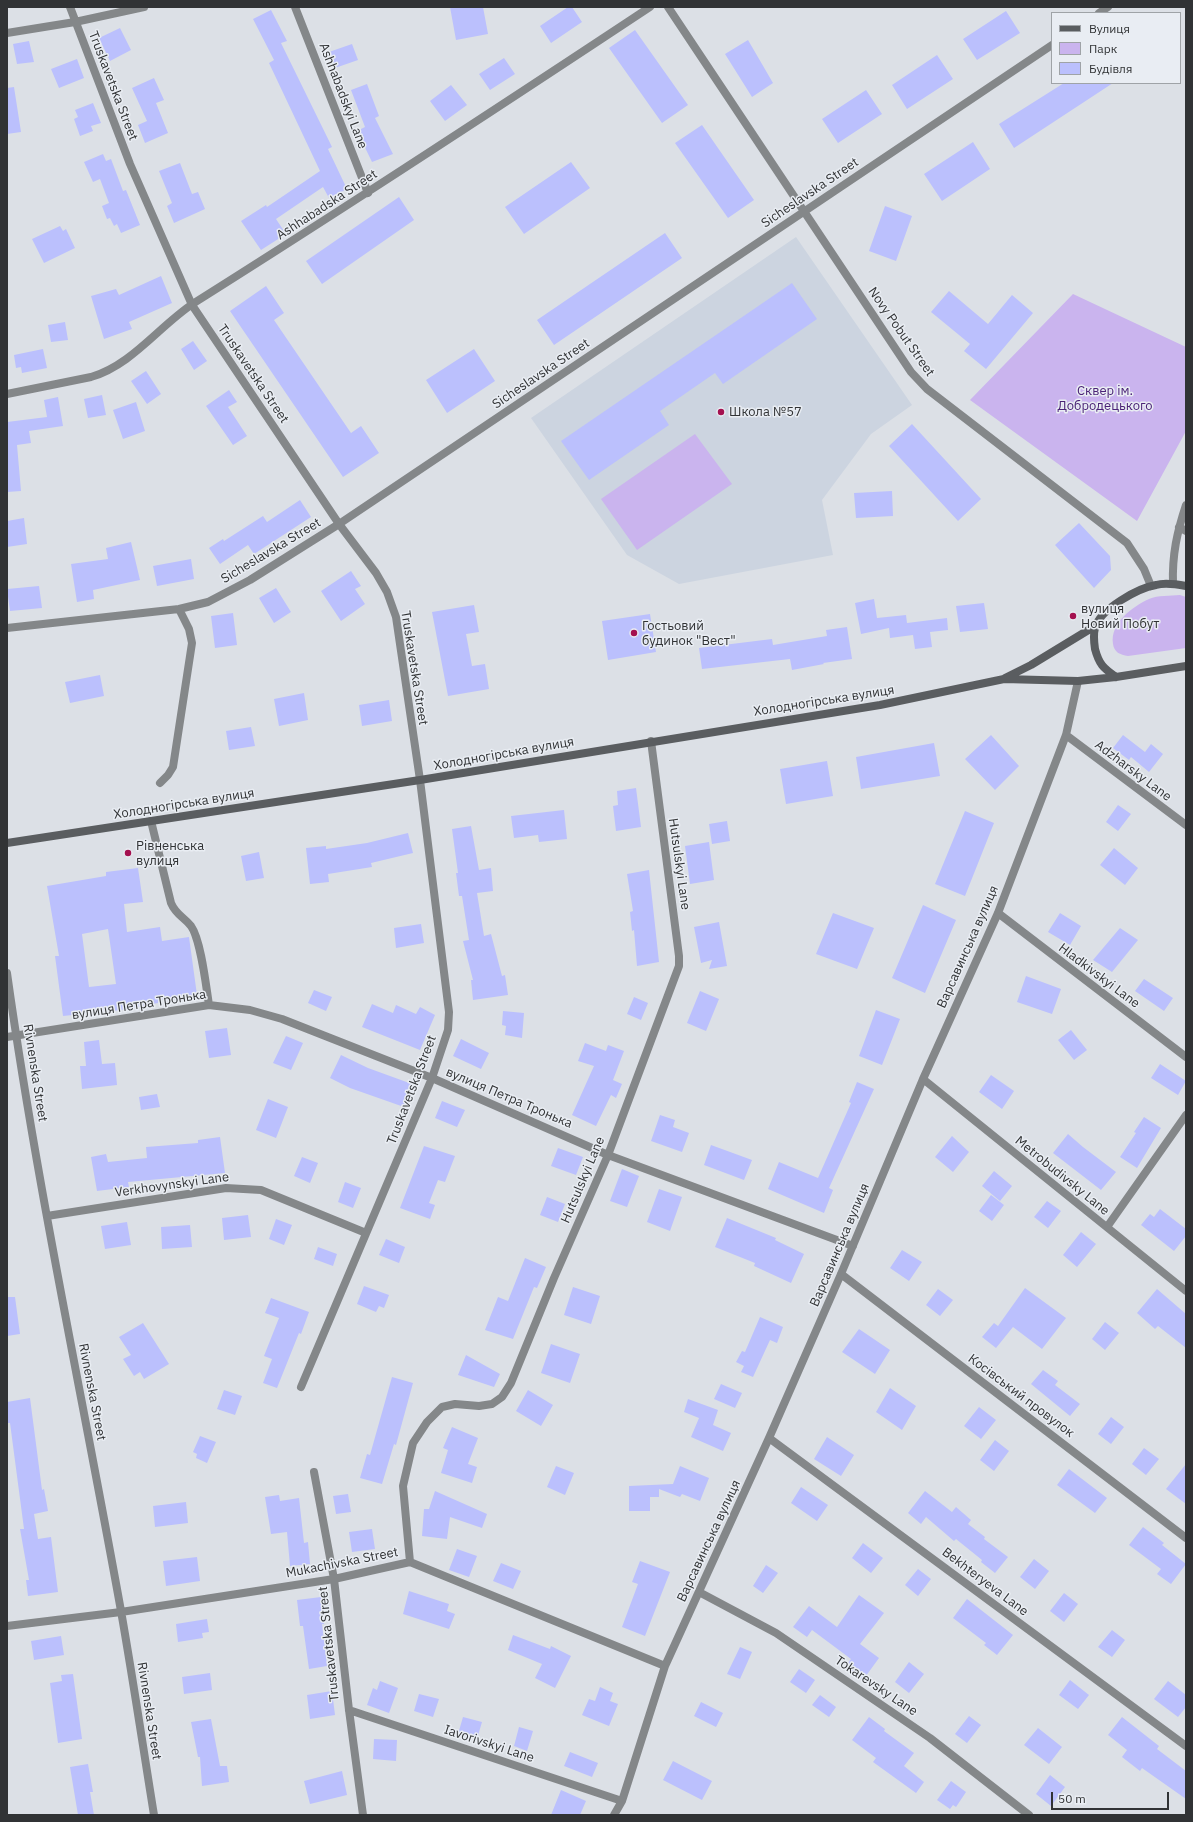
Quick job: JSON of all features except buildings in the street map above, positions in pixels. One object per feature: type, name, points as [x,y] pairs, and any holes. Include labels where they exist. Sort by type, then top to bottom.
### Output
[{"type":"main road","points":[[1116,677],[1105,670],[1098,661],[1093,640],[1095,626],[1108,609],[1121,600],[1151,586],[1173,584],[1186,586]]},
{"type":"main road","name":"Холодногірська вулиця","points":[[1004,679],[1031,665],[1095,626]]},
{"type":"main road","name":"Холодногірська вулиця","points":[[7,843],[420,780],[650,741],[880,705],[1004,679],[1078,680],[1116,677],[1186,666]]},
{"type":"street","name":"Truskavetska Street","points":[[70,7],[130,164],[192,305],[339,524],[376,574],[387,592],[396,617],[420,780],[449,1012],[448,1030],[432,1078],[301,1387]]},
{"type":"street","points":[[7,33],[75,22],[144,7]]},
{"type":"street","name":"Ashhabadskyi Lane","points":[[295,7],[368,193]]},
{"type":"street","name":"Ashhabadska Street","points":[[7,394],[38,389],[102,374],[120,363],[192,305],[368,193],[650,7]]},
{"type":"street","name":"Novy Pobut Street","points":[[668,7],[912,372],[922,383],[1126,543],[1144,569],[1151,586]]},
{"type":"street","name":"Sicheslavska Street","points":[[7,628],[179,609],[208,602],[250,580],[339,524],[1051,46]]},
{"type":"street","points":[[1173,584],[1172,560],[1182,529],[1186,504]]},
{"type":"street","points":[[160,783],[173,767],[192,644],[190,629],[179,609]]},
{"type":"street","name":"Варсавинська вулиця","points":[[614,1815],[622,1801],[665,1666],[769,1438],[841,1274],[923,1079],[998,913],[1066,735],[1078,680]]},
{"type":"street","name":"Adzharsky Lane","points":[[1066,735],[1186,825]]},
{"type":"street","name":"Hutsulskyi Lane","points":[[410,1562],[403,1486],[413,1443],[427,1422],[442,1407],[455,1404],[479,1406],[492,1404],[502,1397],[511,1383],[554,1278],[608,1155],[679,966],[679,956],[650,741]]},
{"type":"street","points":[[150,821],[171,903],[175,912],[190,926],[196,936],[209,1005]]},
{"type":"street","name":"Hladkivskyi Lane","points":[[998,913],[1186,1057]]},
{"type":"street","name":"Rivnenska Street","points":[[7,973],[16,1036],[47,1216],[121,1612],[154,1815]]},
{"type":"street","name":"вулиця Петра Тронька","points":[[7,1037],[209,1005],[250,1010],[282,1019],[432,1078],[608,1155],[853,1246]]},
{"type":"street","name":"Metrobudivsky Lane","points":[[923,1079],[1186,1291]]},
{"type":"street","points":[[1107,1227],[1186,1115]]},
{"type":"street","name":"Verkhovynskyi Lane","points":[[47,1216],[226,1188],[261,1190],[366,1233]]},
{"type":"street","name":"Косівський провулок","points":[[841,1274],[1186,1538]]},
{"type":"street","name":"Bekhteryeva Lane","points":[[769,1438],[1186,1746]]},
{"type":"street","name":"Truskavetska Street","points":[[314,1472],[334,1579],[363,1815]]},
{"type":"street","name":"Mukachivska Street","points":[[7,1626],[121,1612],[334,1579],[410,1562],[665,1666]]},
{"type":"street","name":"Tokarevsky Lane","points":[[699,1592],[776,1633],[930,1738],[1029,1815]]},
{"type":"street","name":"Iavorivskyi Lane","points":[[349,1710],[622,1801]]},
{"type":"shaded area","name":"Школа №57","points":[[796,237],[912,405],[871,434],[822,500],[833,555],[679,584],[627,555],[531,418]]},
{"type":"green space","name":"Сквер ім. Добродецького","points":[[1073,294],[1186,347],[1186,431],[1137,521],[970,400]]},
{"type":"green space","points":[[695,434],[732,484],[637,550],[601,499]]},
{"type":"green space","points":[[1180,595],[1186,597],[1186,648],[1128,656],[1122,655],[1116,651],[1113,644],[1115,629],[1129,611],[1149,599],[1160,596]]},
{"type":"place","name":"Школа №57","points":[[721,412]]},
{"type":"place","name":"вулиця Новий Побут","points":[[1073,616]]},
{"type":"place","name":"Гостьовий будинок \"Вест\"","points":[[634,633]]},
{"type":"place","name":"Рівненська вулиця","points":[[128,853]]}]
